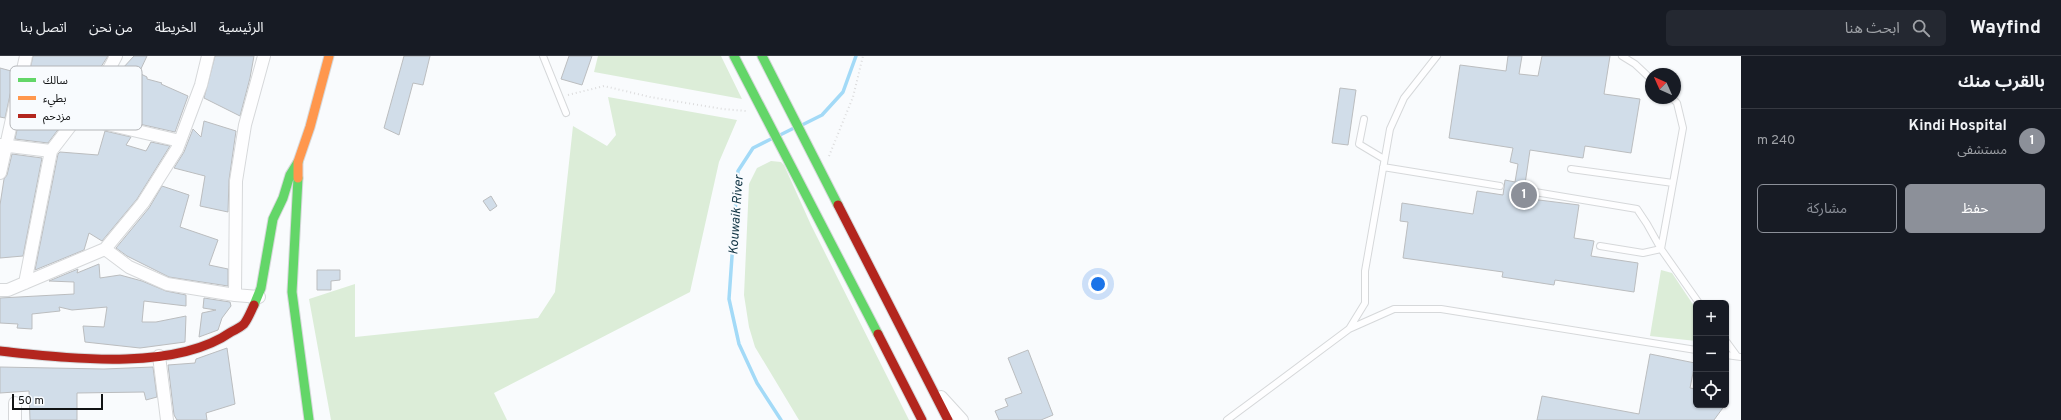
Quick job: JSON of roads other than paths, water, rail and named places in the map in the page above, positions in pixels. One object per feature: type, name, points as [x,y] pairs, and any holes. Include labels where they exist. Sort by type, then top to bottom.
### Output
[{"type":"main road","points":[[0,351],[43,356],[131,360],[159,356],[167,357],[222,341],[251,318],[259,297],[272,221],[284,194],[288,175],[298,162],[310,127],[329,56]]},
{"type":"main road","points":[[734,56],[922,420]]},
{"type":"main road","points":[[762,56],[948,420]]},
{"type":"main road","points":[[298,162],[298,205],[292,292],[309,420]]},
{"type":"street","points":[[23,66],[26,56]]},
{"type":"street","points":[[111,66],[116,56]]},
{"type":"street","points":[[0,290],[8,290],[105,249],[143,203],[177,149],[201,84],[208,56]]},
{"type":"street","points":[[235,295],[236,181],[245,125],[264,56]]},
{"type":"street","points":[[0,174],[3,145],[10,118]]},
{"type":"street","points":[[25,283],[51,151],[67,130]]},
{"type":"street","points":[[135,130],[180,141]]},
{"type":"street","points":[[3,145],[51,151]]},
{"type":"street","points":[[105,249],[129,267],[167,284],[235,295],[259,297]]},
{"type":"street","points":[[159,356],[167,420]]},
{"type":"street","points":[[929,384],[962,420]]},
{"type":"street","points":[[15,403],[15,420]]},
{"type":"lane","points":[[543,56],[566,113]]},
{"type":"lane","points":[[1349,329],[1365,303],[1365,270],[1390,129],[1404,98],[1437,56]]},
{"type":"lane","points":[[1622,56],[1635,64],[1645,73]]},
{"type":"lane","points":[[1661,249],[1683,128],[1677,104]]},
{"type":"lane","points":[[1364,119],[1359,144],[1384,160]]},
{"type":"lane","points":[[1383,167],[1500,186]]},
{"type":"lane","points":[[1571,169],[1673,183]]},
{"type":"lane","points":[[1529,191],[1637,209],[1661,249],[1697,300]]},
{"type":"lane","points":[[1600,246],[1643,253],[1661,249]]},
{"type":"lane","points":[[1227,420],[1349,329],[1394,309],[1441,309],[1693,350]]},
{"type":"lane","points":[[1729,345],[1739,357]]},
{"type":"lane","points":[[1729,355],[1739,357]]},
{"type":"waterway","name":"Kouwaik River","points":[[802,125],[822,115],[843,92],[856,56]]},
{"type":"waterway","name":"Kouwaik River","points":[[780,135],[794,128]]},
{"type":"waterway","name":"Kouwaik River","points":[[771,139],[753,148],[738,171],[729,299],[739,344],[757,383],[781,420]]},
{"type":"place","name":"Kindi Hospital","points":[[1524,195]]}]
